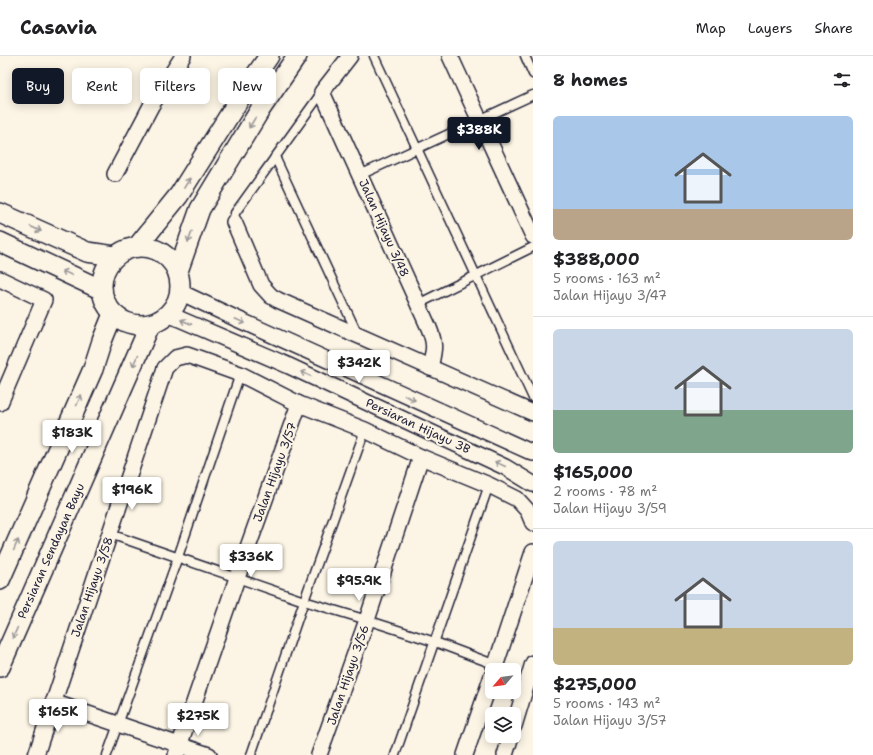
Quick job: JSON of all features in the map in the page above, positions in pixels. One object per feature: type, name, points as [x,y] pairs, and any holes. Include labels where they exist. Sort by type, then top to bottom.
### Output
[{"type":"street","points":[[115,174],[151,106],[183,56]]},
{"type":"street","points":[[137,247],[180,195],[242,95],[270,56]]},
{"type":"street","points":[[178,271],[200,209],[260,110],[296,56]]},
{"type":"street","points":[[322,92],[350,56]]},
{"type":"street","points":[[450,56],[533,236]]},
{"type":"street","name":"Jalan Hijayu 3/48","points":[[322,92],[433,337],[434,349],[430,368]]},
{"type":"street","points":[[0,213],[87,252],[115,256]]},
{"type":"street","points":[[234,222],[261,285],[270,296],[533,413]]},
{"type":"street","points":[[0,242],[102,290]]},
{"type":"street","points":[[137,247],[150,248],[161,252],[171,260],[178,271],[181,284],[180,292],[179,298],[173,310],[163,320],[150,325],[137,326],[124,322],[113,314],[105,303],[102,290],[103,277],[107,265],[115,256],[125,250],[137,247]]},
{"type":"street","points":[[0,279],[44,300],[0,403]]},
{"type":"street","name":"Persiaran Hijayu 3B","points":[[180,292],[533,453]]},
{"type":"street","points":[[0,580],[93,369],[113,314]]},
{"type":"street","name":"Persiaran Hijayu 3B","points":[[168,314],[294,368],[505,467],[533,484]]},
{"type":"street","name":"Persiaran Sendayan Bayu","points":[[0,667],[150,325]]},
{"type":"street","name":"Jalan Hijayu 3/58","points":[[36,755],[165,368],[176,358],[187,355],[240,374],[299,404],[365,430],[421,458],[489,485],[517,499],[528,511],[533,523]]},
{"type":"street","name":"Jalan Hijayu 3/57","points":[[177,750],[299,404]]},
{"type":"street","name":"Jalan Hijayu 3/56","points":[[319,755],[367,620],[421,458]]},
{"type":"street","points":[[496,663],[533,552]]},
{"type":"street","points":[[520,707],[533,663]]},
{"type":"street","points":[[465,755],[485,696]]},
{"type":"street","points":[[53,702],[118,724],[177,750],[208,755]]},
{"type":"street","points":[[505,755],[509,743]]},
{"type":"lane","points":[[374,56],[533,398]]},
{"type":"lane","points":[[525,56],[533,74]]},
{"type":"lane","points":[[234,222],[235,213],[322,92]]},
{"type":"lane","points":[[360,175],[533,95]]},
{"type":"lane","points":[[275,157],[358,335]]},
{"type":"lane","points":[[418,304],[533,247]]},
{"type":"lane","points":[[107,755],[178,557],[240,374]]},
{"type":"lane","points":[[251,755],[365,430]]},
{"type":"lane","points":[[395,755],[489,485]]},
{"type":"lane","points":[[110,534],[304,601],[435,642],[485,666]]}]
